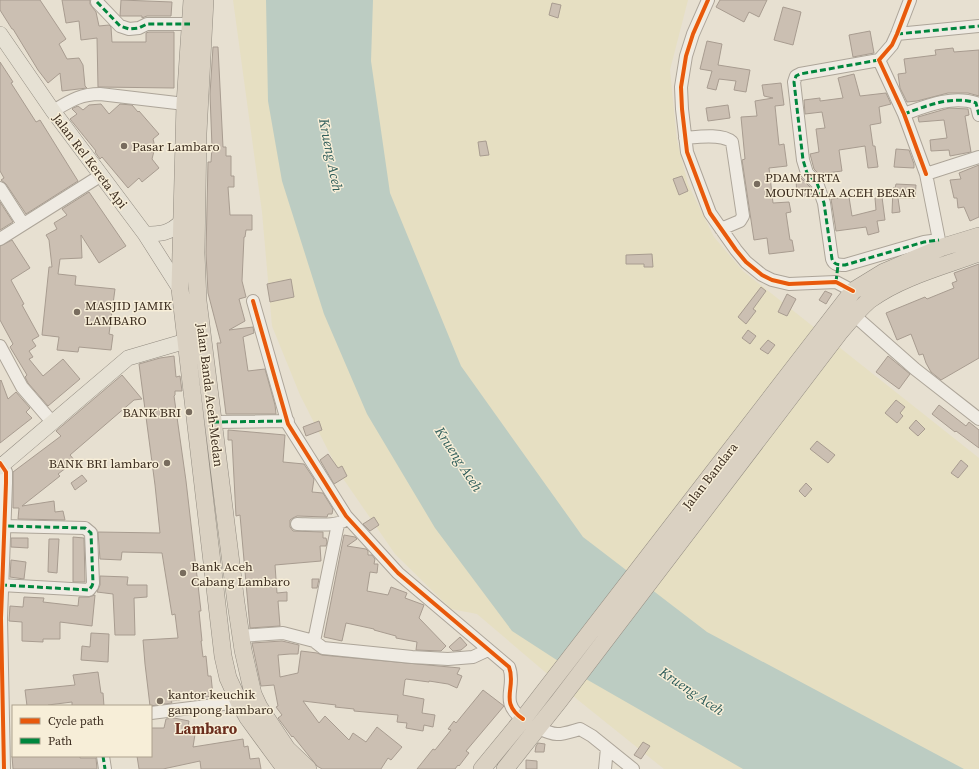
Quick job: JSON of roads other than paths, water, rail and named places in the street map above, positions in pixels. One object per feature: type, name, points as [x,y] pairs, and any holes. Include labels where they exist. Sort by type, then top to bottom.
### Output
[{"type":"highway","name":"Jalan Banda Aceh-Medan","points":[[196,10],[184,104],[180,289],[223,656],[228,678],[248,718],[276,756],[288,769]]},
{"type":"highway","name":"Jalan Banda Aceh-Medan","points":[[196,10],[198,133],[196,253],[198,301],[240,636],[253,694],[259,707],[287,749],[308,769]]},
{"type":"highway","name":"Jalan Bandara","points":[[505,769],[538,728],[835,326],[853,291],[884,272],[941,244],[979,236]]},
{"type":"highway","name":"Jalan Bandara","points":[[482,769],[835,326],[855,316],[870,300],[891,287],[979,253]]},
{"type":"main road","name":"Jalan Rel Kereta Api","points":[[0,34],[52,111],[145,234],[180,289]]},
{"type":"main road","points":[[145,234],[168,232],[181,222]]},
{"type":"main road","points":[[1,465],[128,358],[186,341]]},
{"type":"street","points":[[708,0],[693,34],[686,56],[681,87],[685,138],[689,158],[710,213],[746,262],[762,275],[772,280],[789,284],[836,282],[853,291]]},
{"type":"street","points":[[879,60],[904,114],[926,174],[941,244],[924,242],[845,265],[838,265],[834,263],[832,259],[824,203],[817,183],[807,172],[803,160],[794,82],[796,76],[800,74],[879,60],[892,45],[910,0]]},
{"type":"street","points":[[97,2],[120,26],[129,29],[139,28],[147,24],[196,10]]},
{"type":"street","points":[[897,34],[979,26]]},
{"type":"street","points":[[52,111],[75,98],[88,94],[100,94],[184,104]]},
{"type":"street","points":[[904,114],[947,101],[970,101],[976,103],[979,114]]},
{"type":"street","points":[[685,138],[718,136],[726,138],[732,142],[743,216],[740,220],[721,229]]},
{"type":"street","points":[[926,174],[979,157]]},
{"type":"street","points":[[0,239],[100,176]]},
{"type":"street","points":[[0,188],[23,224]]},
{"type":"street","points":[[836,282],[838,265]]},
{"type":"street","points":[[253,301],[288,424],[342,520],[398,574],[508,667],[512,675],[509,701],[516,714],[523,719]]},
{"type":"street","points":[[855,316],[915,369],[979,419]]},
{"type":"street","points":[[0,346],[22,387],[52,422]]},
{"type":"street","points":[[213,422],[288,421]]},
{"type":"street","points":[[1,465],[6,472],[1,618],[9,730],[4,769]]},
{"type":"street","points":[[297,524],[342,520]]},
{"type":"street","points":[[314,641],[342,520]]},
{"type":"street","points":[[1,585],[89,590],[93,583],[91,533],[85,528],[4,526]]},
{"type":"street","points":[[240,636],[283,633],[314,641],[322,648],[412,657],[448,659],[473,657],[488,650]]},
{"type":"street","points":[[152,713],[239,702]]},
{"type":"street","points":[[538,728],[552,734],[562,735],[580,729],[592,736],[633,769]]},
{"type":"street","points":[[605,769],[607,748]]},
{"type":"street","points":[[104,757],[105,769]]},
{"type":"water","name":"Krueng Aceh","points":[[266,0],[373,0],[371,61],[390,193],[461,366],[583,537],[707,632],[964,769],[743,769],[586,679],[512,631],[435,528],[367,414],[324,314],[282,181],[268,101]]},
{"type":"place","name":"Pasar Lambaro","points":[[124,146]]},
{"type":"place","name":"PDAM TIRTA MOUNTALA ACEH BESAR","points":[[757,184]]},
{"type":"place","name":"MASJID JAMIK LAMBARO","points":[[77,312]]},
{"type":"place","name":"BANK BRI","points":[[189,412]]},
{"type":"place","name":"BANK BRI lambaro","points":[[167,463]]},
{"type":"place","name":"Bank Aceh Cabang Lambaro","points":[[183,573]]},
{"type":"place","name":"kantor keuchik gampong lambaro","points":[[160,701]]},
{"type":"district","name":"Lambaro","points":[[206,728]]}]
